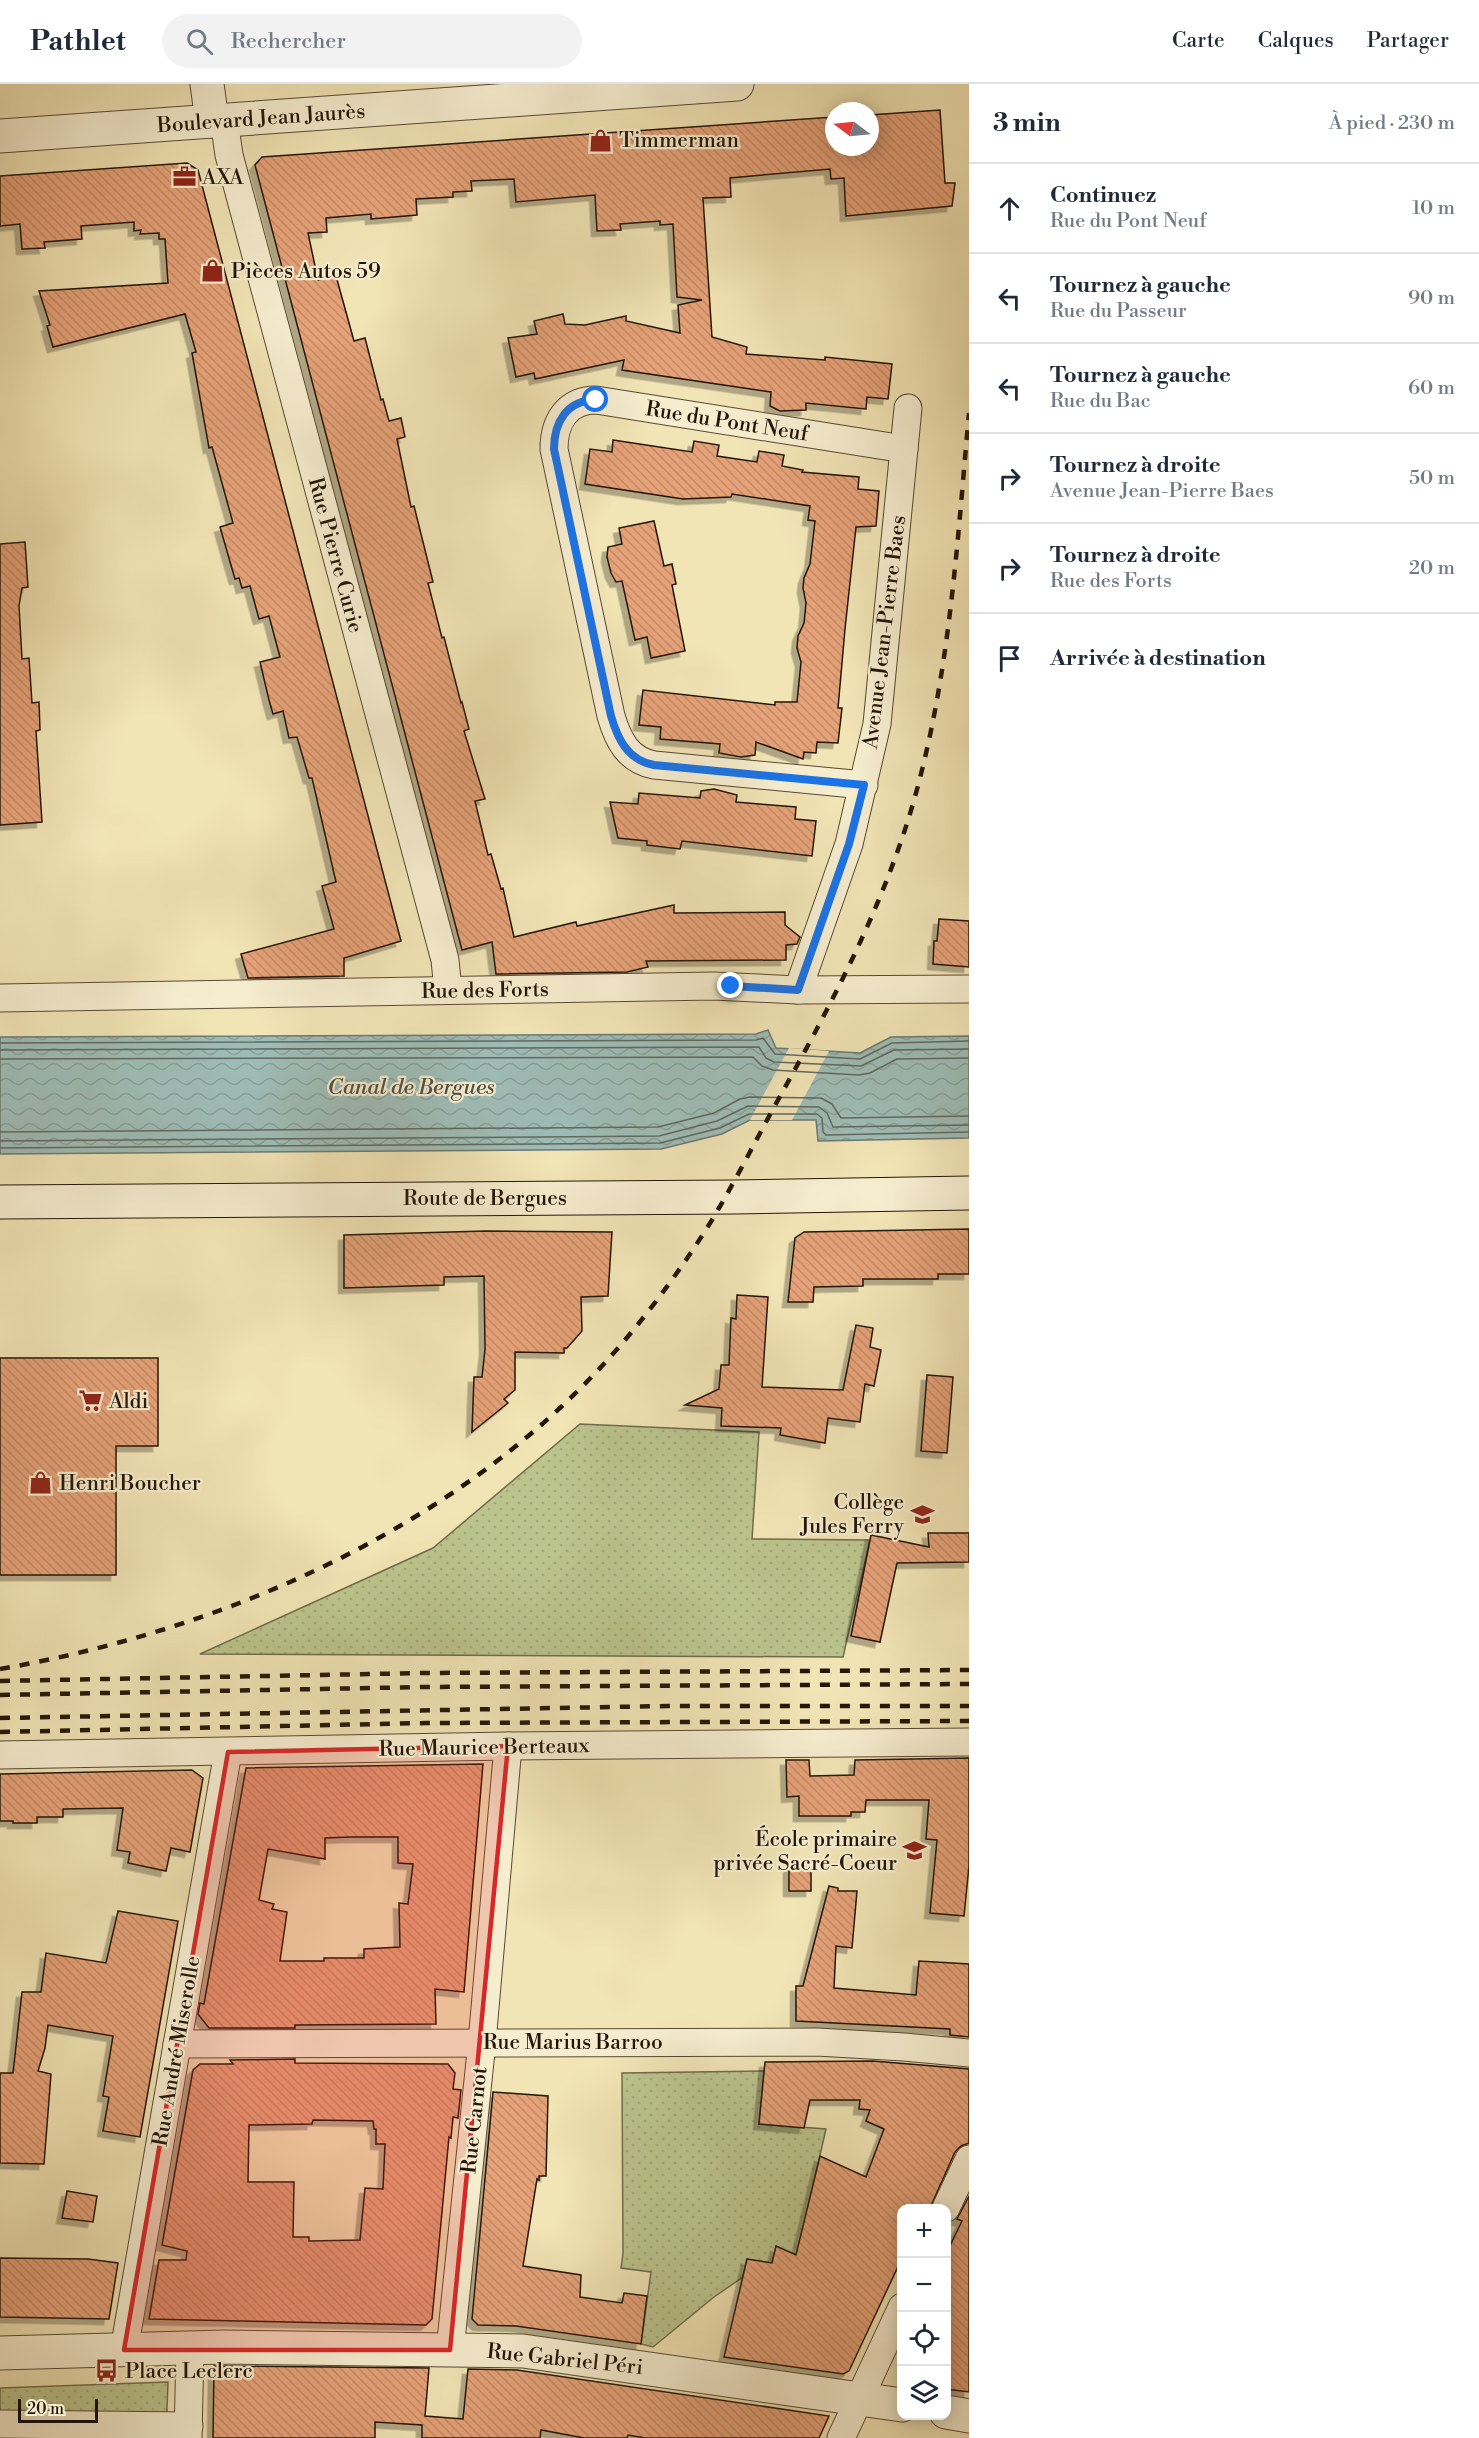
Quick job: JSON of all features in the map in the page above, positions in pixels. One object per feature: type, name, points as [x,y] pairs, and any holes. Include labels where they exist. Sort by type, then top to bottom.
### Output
[{"type":"street","points":[[207,84],[218,121]]},
{"type":"street","name":"Boulevard Jean Jaurès","points":[[0,136],[218,121],[479,93],[737,84]]},
{"type":"street","name":"Rue Pierre Curie","points":[[218,121],[445,960],[448,990]]},
{"type":"street","name":"Rue du Pont Neuf","points":[[864,785],[654,765],[637,760],[630,754],[618,738],[611,716],[554,449],[555,430],[571,406],[588,400],[596,400],[904,449]]},
{"type":"street","name":"Avenue Jean-Pierre Baes","points":[[798,990],[849,844],[864,785],[881,696],[908,408]]},
{"type":"street","name":"Rue des Forts","points":[[0,998],[714,986],[798,990],[969,989]]},
{"type":"street","name":"Route de Bergues","points":[[0,1202],[969,1193]]},
{"type":"street","name":"Rue Maurice Berteaux","points":[[0,1755],[508,1746],[969,1742]]},
{"type":"street","name":"Rue Carnot","points":[[450,2350],[482,2042],[508,1746]]},
{"type":"street","name":"Rue André Miserolle","points":[[124,2350],[228,1752]]},
{"type":"street","name":"Rue Marius Barroo","points":[[177,2044],[817,2042],[969,2053]]},
{"type":"street","points":[[948,2204],[969,2159]]},
{"type":"street","points":[[841,2438],[900,2312]]},
{"type":"street","points":[[0,2424],[189,2432],[190,2348]]},
{"type":"street","name":"Rue Gabriel Péri","points":[[0,2353],[190,2348],[538,2353],[897,2404]]},
{"type":"street","points":[[951,2413],[969,2416]]},
{"type":"highlighted area","points":[[508,1746],[450,2350],[124,2350],[228,1752]]},
{"type":"green space","points":[[580,1424],[759,1432],[752,1539],[870,1540],[843,1657],[200,1654],[433,1548]]},
{"type":"green space","points":[[764,2071],[759,2124],[826,2129],[797,2255],[776,2246],[772,2263],[747,2259],[743,2277],[714,2297],[653,2347],[641,2344],[651,2272],[621,2268],[623,2254],[622,2073]]},
{"type":"green space","points":[[168,2382],[166,2438],[0,2438],[0,2388]]},
{"type":"water","name":"Canal de Bergues","points":[[768,1030],[776,1048],[860,1053],[891,1037],[969,1036],[969,1138],[818,1141],[816,1120],[750,1120],[722,1134],[661,1149],[0,1154],[0,1037],[756,1034]]},
{"type":"pier","points":[[789,1048],[829,1051],[792,1120],[750,1120]]},
{"type":"building","points":[[940,110],[945,183],[955,183],[952,206],[846,216],[844,178],[831,179],[830,169],[730,178],[731,197],[703,198],[712,337],[747,347],[746,354],[825,360],[825,357],[892,364],[888,399],[867,397],[866,409],[806,403],[806,410],[780,411],[770,406],[771,392],[622,370],[624,360],[535,379],[534,373],[516,377],[508,338],[537,334],[534,321],[563,314],[565,324],[585,325],[626,316],[626,321],[680,333],[678,305],[702,300],[677,297],[673,224],[660,225],[660,221],[620,224],[621,230],[597,231],[595,195],[516,202],[514,179],[471,181],[472,191],[453,192],[453,197],[416,199],[417,215],[371,219],[371,214],[326,218],[327,232],[308,233],[318,280],[336,276],[354,341],[365,338],[381,400],[383,399],[389,421],[401,418],[405,437],[397,439],[411,507],[414,506],[433,582],[428,583],[469,729],[464,731],[485,799],[475,801],[488,855],[491,854],[501,889],[503,888],[514,937],[576,922],[577,926],[674,905],[674,913],[785,912],[785,925],[800,937],[797,944],[786,945],[786,960],[646,961],[648,967],[627,972],[496,974],[492,942],[462,950],[255,165],[262,157],[825,118],[825,156],[879,156],[879,114]]},
{"type":"building","points":[[187,163],[198,170],[401,941],[344,958],[344,976],[248,978],[241,954],[334,929],[322,886],[336,882],[312,778],[309,778],[297,737],[289,738],[283,711],[273,714],[269,700],[260,662],[280,657],[269,616],[259,619],[250,586],[242,588],[239,578],[235,579],[220,527],[233,523],[212,447],[209,448],[192,353],[196,352],[185,314],[53,347],[47,326],[50,325],[39,291],[168,283],[165,239],[159,239],[159,233],[140,234],[141,230],[134,231],[134,222],[81,226],[82,239],[44,242],[45,248],[22,249],[20,224],[0,226],[0,176]]},
{"type":"building","points":[[613,440],[692,452],[694,441],[719,445],[717,456],[757,462],[759,451],[784,455],[782,466],[803,470],[802,472],[859,477],[858,489],[879,491],[876,526],[856,527],[838,708],[842,708],[838,743],[817,742],[816,753],[804,752],[803,759],[756,742],[755,755],[741,757],[719,753],[720,744],[660,739],[661,727],[639,725],[643,690],[775,705],[775,702],[797,702],[801,662],[797,648],[798,636],[804,623],[806,603],[804,578],[810,564],[815,521],[808,520],[810,506],[732,494],[731,497],[683,499],[585,484],[590,449],[612,452]]},
{"type":"building","points":[[654,521],[664,566],[672,564],[676,584],[672,585],[685,651],[651,658],[647,637],[635,640],[622,581],[616,582],[607,557],[608,547],[622,544],[619,528]]},
{"type":"building","points":[[25,542],[28,587],[22,588],[19,606],[22,659],[29,658],[32,703],[39,702],[40,730],[36,731],[42,822],[0,825],[0,544]]},
{"type":"building","points":[[714,789],[737,795],[736,802],[796,807],[795,819],[816,821],[812,856],[682,841],[680,849],[647,845],[647,841],[618,838],[610,802],[638,804],[639,793],[700,798],[701,791]]},
{"type":"building","points":[[939,919],[969,921],[969,967],[933,964],[934,941],[937,941]]},
{"type":"building","points":[[969,1229],[969,1274],[938,1274],[938,1279],[863,1279],[863,1286],[814,1287],[813,1302],[788,1302],[795,1238],[804,1232]]},
{"type":"building","points":[[486,1231],[612,1232],[608,1296],[581,1297],[582,1331],[567,1348],[564,1348],[564,1353],[515,1352],[515,1390],[504,1399],[508,1403],[472,1432],[474,1377],[482,1377],[485,1349],[484,1276],[444,1277],[444,1285],[344,1288],[344,1235]]},
{"type":"building","points":[[737,1295],[768,1297],[762,1387],[843,1390],[856,1325],[873,1328],[870,1347],[881,1350],[874,1386],[865,1384],[860,1422],[828,1418],[825,1443],[780,1435],[781,1428],[721,1426],[722,1408],[685,1405],[719,1389],[721,1365],[729,1365],[731,1318],[736,1319]]},
{"type":"building","points":[[0,1358],[158,1358],[158,1446],[116,1446],[116,1575],[0,1575]]},
{"type":"building","points":[[927,1375],[953,1377],[947,1453],[921,1451]]},
{"type":"building","points":[[928,1533],[969,1533],[969,1562],[897,1563],[880,1642],[851,1636],[871,1535],[929,1547]]},
{"type":"building","points":[[969,1758],[969,1866],[964,1916],[930,1913],[937,1840],[926,1839],[929,1800],[866,1800],[865,1812],[851,1812],[851,1816],[799,1816],[799,1796],[787,1797],[786,1760],[809,1760],[810,1776],[854,1775],[855,1760]]},
{"type":"building","points":[[483,1764],[464,1992],[435,1989],[436,2024],[209,2028],[198,2014],[200,2003],[204,2004],[246,1768]],"holes":[[[398,1837],[398,1863],[413,1864],[408,1904],[399,1903],[400,1947],[364,1949],[364,1958],[280,1961],[287,1912],[272,1909],[274,1904],[259,1900],[268,1849],[325,1859],[325,1838]]]},
{"type":"building","points":[[192,1770],[203,1778],[190,1852],[171,1848],[166,1871],[128,1863],[130,1852],[117,1850],[123,1808],[63,1809],[63,1817],[37,1817],[37,1823],[0,1821],[0,1774]]},
{"type":"building","points":[[811,1864],[811,1891],[789,1891],[789,1865]]},
{"type":"building","points":[[829,1886],[838,1888],[838,1891],[857,1891],[852,1948],[836,1946],[834,1988],[916,1995],[919,1961],[969,1964],[969,2037],[950,2035],[950,2029],[796,2021],[796,1986],[803,1986]]},
{"type":"building","points":[[118,1911],[178,1921],[140,2137],[103,2131],[109,2097],[103,2096],[113,2036],[48,2025],[45,2048],[38,2071],[51,2074],[44,2164],[0,2163],[0,2073],[13,2073],[22,1992],[41,1992],[46,1953],[106,1963]]},
{"type":"building","points":[[295,2059],[295,2063],[448,2064],[455,2073],[453,2089],[461,2090],[458,2118],[453,2117],[451,2138],[449,2137],[432,2319],[426,2325],[149,2319],[159,2260],[186,2260],[187,2251],[162,2245],[193,2070],[200,2064],[233,2064],[230,2060]],"holes":[[[313,2120],[373,2121],[374,2129],[376,2129],[376,2144],[385,2144],[383,2189],[365,2188],[360,2240],[309,2241],[309,2237],[293,2237],[294,2182],[248,2182],[249,2125],[312,2124]]]},
{"type":"building","points":[[873,2061],[969,2069],[969,2143],[961,2146],[955,2152],[932,2204],[897,2204],[897,2269],[849,2371],[843,2374],[724,2357],[747,2259],[772,2263],[776,2246],[796,2255],[820,2156],[866,2177],[884,2129],[866,2121],[870,2110],[859,2109],[860,2100],[810,2100],[804,2128],[759,2124],[765,2062]]},
{"type":"building","points":[[493,2092],[548,2096],[546,2176],[539,2176],[539,2180],[537,2179],[523,2266],[581,2275],[580,2297],[622,2303],[624,2293],[647,2296],[641,2344],[516,2326],[478,2325],[472,2319]]},
{"type":"building","points":[[67,2191],[97,2196],[93,2222],[62,2218]]},
{"type":"building","points":[[969,2196],[969,2392],[951,2390],[951,2244],[962,2221],[957,2219]]},
{"type":"building","points":[[0,2258],[88,2259],[118,2263],[109,2319],[0,2317]]},
{"type":"building","points":[[214,2366],[429,2368],[425,2416],[463,2419],[468,2369],[517,2370],[829,2416],[819,2438],[645,2438],[628,2435],[627,2438],[584,2438],[541,2430],[540,2438],[422,2438],[422,2425],[375,2422],[375,2438],[213,2438]]},
{"type":"railway","points":[[0,1669],[87,1651],[173,1626],[259,1595],[341,1558],[420,1514],[495,1463],[563,1405],[625,1340],[671,1282],[721,1204],[804,1053],[844,976],[896,857],[921,774],[940,685],[957,549],[969,413]]},
{"type":"railway","points":[[0,1681],[426,1673],[969,1670]]},
{"type":"railway","points":[[0,1695],[426,1687],[969,1684]]},
{"type":"railway","points":[[0,1718],[667,1706],[969,1706]]},
{"type":"railway","points":[[0,1732],[426,1723],[969,1721]]},
{"type":"place","name":"Timmerman","points":[[601,140]]},
{"type":"place","name":"AXA","points":[[184,177]]},
{"type":"place","name":"Pièces Autos 59","points":[[213,271]]},
{"type":"place","name":"Aldi","points":[[91,1401]]},
{"type":"place","name":"Henri Boucher","points":[[41,1483]]},
{"type":"place","name":"Collège Jules Ferry","points":[[922,1514]]},
{"type":"place","name":"École primaire privée Sacré-Coeur","points":[[915,1851]]},
{"type":"place","name":"Place Leclerc","points":[[107,2371]]},
{"type":"route","points":[[596,400],[580,402],[571,406],[564,413],[555,430],[554,449],[611,716],[618,738],[624,747],[637,760],[646,764],[864,785],[849,844],[798,990],[731,986]]}]
